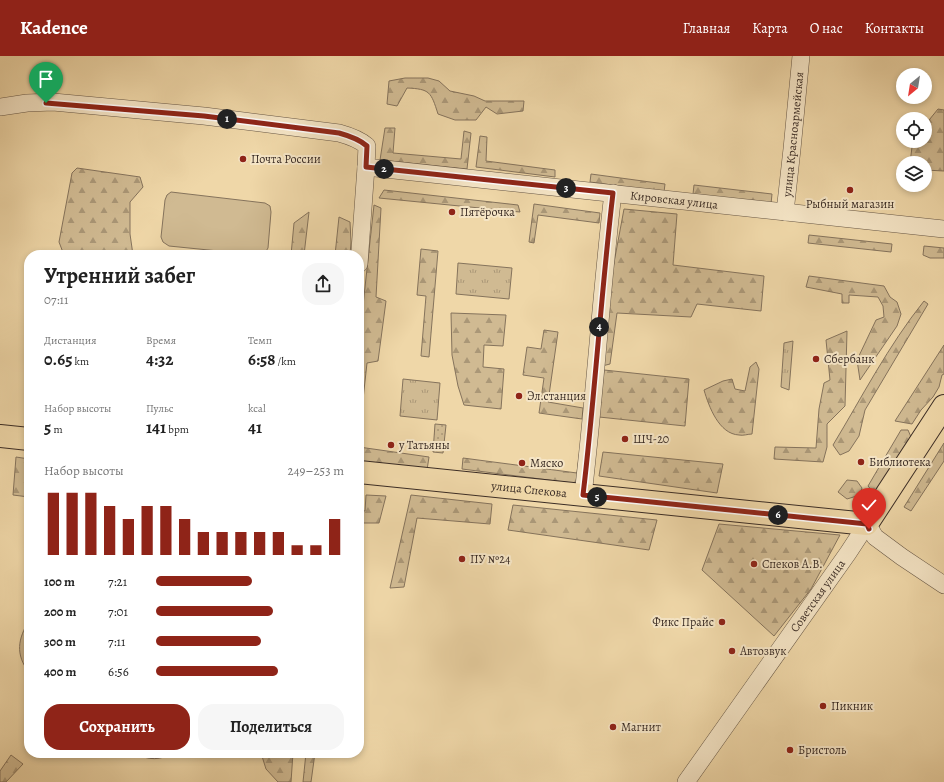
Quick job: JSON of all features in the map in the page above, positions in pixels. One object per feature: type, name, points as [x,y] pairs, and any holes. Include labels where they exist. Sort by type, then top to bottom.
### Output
[{"type":"main road","name":"Советская улица","points":[[867,524],[944,406]]},
{"type":"main road","points":[[0,436],[24,438]]},
{"type":"main road","name":"улица Спекова","points":[[364,473],[867,524]]},
{"type":"street","name":"улица Красноармейская","points":[[785,212],[801,56]]},
{"type":"street","points":[[0,107],[27,103],[53,102],[204,116],[339,133],[353,137],[367,146],[360,250]]},
{"type":"street","name":"Кировская улица","points":[[366,167],[944,229]]},
{"type":"street","points":[[583,495],[605,258],[613,193]]},
{"type":"street","points":[[867,524],[875,537],[944,585]]},
{"type":"street","name":"Советская улица","points":[[686,782],[867,524]]},
{"type":"green space","points":[[405,78],[428,78],[439,81],[450,91],[474,96],[485,101],[524,101],[523,111],[497,114],[486,107],[476,120],[455,120],[438,114],[431,96],[425,91],[421,89],[407,88],[397,106],[387,104],[389,81]]},
{"type":"green space","points":[[938,109],[944,110],[944,171],[932,170],[932,156],[911,156],[912,148],[932,148],[932,116]]},
{"type":"green space","points":[[385,128],[395,128],[393,153],[461,159],[464,131],[471,133],[467,169],[380,160]]},
{"type":"green space","points":[[480,136],[487,137],[486,161],[555,170],[555,177],[476,167]]},
{"type":"green space","points":[[77,168],[140,177],[143,187],[130,202],[130,234],[132,250],[62,250],[59,242],[72,173]]},
{"type":"green space","points":[[591,174],[665,184],[664,192],[590,182]]},
{"type":"green space","points":[[694,185],[772,194],[771,204],[693,194]]},
{"type":"green space","points":[[384,190],[518,205],[520,212],[379,198]]},
{"type":"green space","points":[[171,192],[265,203],[270,206],[271,212],[268,248],[267,250],[209,250],[169,246],[163,242],[161,237],[165,200],[167,195]]},
{"type":"green space","points":[[534,204],[600,213],[599,223],[538,215],[534,243],[529,242]]},
{"type":"green space","points":[[374,205],[381,208],[376,297],[386,301],[378,361],[367,363],[364,390],[364,296]]},
{"type":"green space","points":[[624,209],[677,214],[673,265],[764,276],[761,311],[697,304],[691,317],[617,313],[610,364],[602,366],[608,295]]},
{"type":"green space","points":[[309,212],[305,250],[291,250],[294,223]]},
{"type":"green space","points":[[339,217],[350,222],[350,250],[336,250]]},
{"type":"green space","points":[[809,235],[892,244],[891,252],[808,243]]},
{"type":"green space","points":[[924,246],[944,248],[944,258],[930,258],[923,255]]},
{"type":"green space","points":[[421,249],[438,251],[429,357],[421,356],[426,296],[417,295]]},
{"type":"green space","points":[[458,263],[512,268],[509,299],[456,294]]},
{"type":"green space","points":[[809,276],[884,286],[890,297],[897,302],[901,314],[897,326],[860,380],[857,360],[876,320],[884,317],[883,306],[878,297],[849,295],[849,303],[842,303],[842,294],[806,287]]},
{"type":"green space","points":[[924,301],[928,304],[865,410],[859,436],[849,451],[840,455],[833,445],[887,354]]},
{"type":"green space","points":[[451,313],[506,315],[503,346],[484,345],[483,367],[504,369],[501,409],[464,405],[458,386],[452,355]]},
{"type":"green space","points":[[544,330],[558,332],[548,402],[583,408],[582,419],[539,413],[544,378],[523,375],[527,347],[541,349]]},
{"type":"green space","points":[[847,331],[845,406],[827,424],[827,447],[823,462],[774,459],[775,447],[816,448],[819,409],[824,383],[830,380],[826,340]]},
{"type":"green space","points":[[793,341],[789,390],[781,387],[784,343]]},
{"type":"green space","points":[[944,345],[944,374],[942,375],[939,387],[933,397],[921,410],[912,424],[895,421]]},
{"type":"green space","points":[[756,362],[759,369],[752,434],[741,435],[732,433],[720,425],[712,411],[704,390],[723,381],[732,379],[735,389],[745,391],[750,367]]},
{"type":"green space","points":[[604,370],[689,379],[685,426],[599,417]]},
{"type":"green space","points":[[403,379],[440,383],[437,420],[400,416]]},
{"type":"green space","points":[[435,424],[446,425],[443,453],[433,452]]},
{"type":"green space","points":[[901,430],[908,430],[911,437],[879,489],[873,492],[868,486]]},
{"type":"green space","points":[[582,434],[580,484],[462,469],[463,458],[577,473]]},
{"type":"green space","points":[[944,443],[944,461],[911,511],[904,507]]},
{"type":"green space","points":[[364,448],[429,457],[427,470],[364,463]]},
{"type":"green space","points":[[603,452],[723,464],[717,493],[599,476]]},
{"type":"green space","points":[[16,457],[24,458],[24,496],[13,495]]},
{"type":"green space","points":[[847,480],[857,481],[862,488],[860,495],[847,499],[838,492]]},
{"type":"green space","points":[[366,495],[386,496],[379,523],[364,523]]},
{"type":"green space","points":[[411,495],[492,504],[490,524],[417,518],[404,587],[390,588]]},
{"type":"green space","points":[[513,505],[657,520],[649,550],[508,530]]},
{"type":"green space","points":[[719,524],[840,535],[811,589],[774,636],[702,570]]},
{"type":"green space","points":[[24,629],[24,664],[20,653],[20,640]]},
{"type":"green space","points":[[11,755],[23,764],[6,782],[0,782],[0,771]]},
{"type":"green space","points":[[263,758],[293,758],[291,782],[278,782],[266,769]]},
{"type":"green space","points":[[305,758],[314,758],[311,782],[303,782]]},
{"type":"place","name":"Почта России","points":[[243,159]]},
{"type":"place","name":"Рыбный магазин","points":[[850,190]]},
{"type":"place","name":"Пятёрочка","points":[[452,212]]},
{"type":"place","name":"Сбербанк","points":[[816,359]]},
{"type":"place","name":"Эл.станция","points":[[519,396]]},
{"type":"place","name":"ШЧ-20","points":[[625,439]]},
{"type":"place","name":"у Татьяны","points":[[391,445]]},
{"type":"place","name":"Библиотека","points":[[861,462]]},
{"type":"place","name":"Мяско","points":[[522,463]]},
{"type":"place","name":"ПУ №24","points":[[462,559]]},
{"type":"place","name":"Спеков А.В.","points":[[754,564]]},
{"type":"place","name":"Фикс Прайс","points":[[722,622]]},
{"type":"place","name":"Автозвук","points":[[732,651]]},
{"type":"place","name":"Пикник","points":[[823,706]]},
{"type":"place","name":"Магнит","points":[[613,727]]},
{"type":"place","name":"Бристоль","points":[[790,750]]},
{"type":"route","points":[[46,103],[53,102],[204,116],[339,133],[353,137],[367,146],[366,167],[613,193],[605,258],[583,495],[867,524],[869,529]]}]
